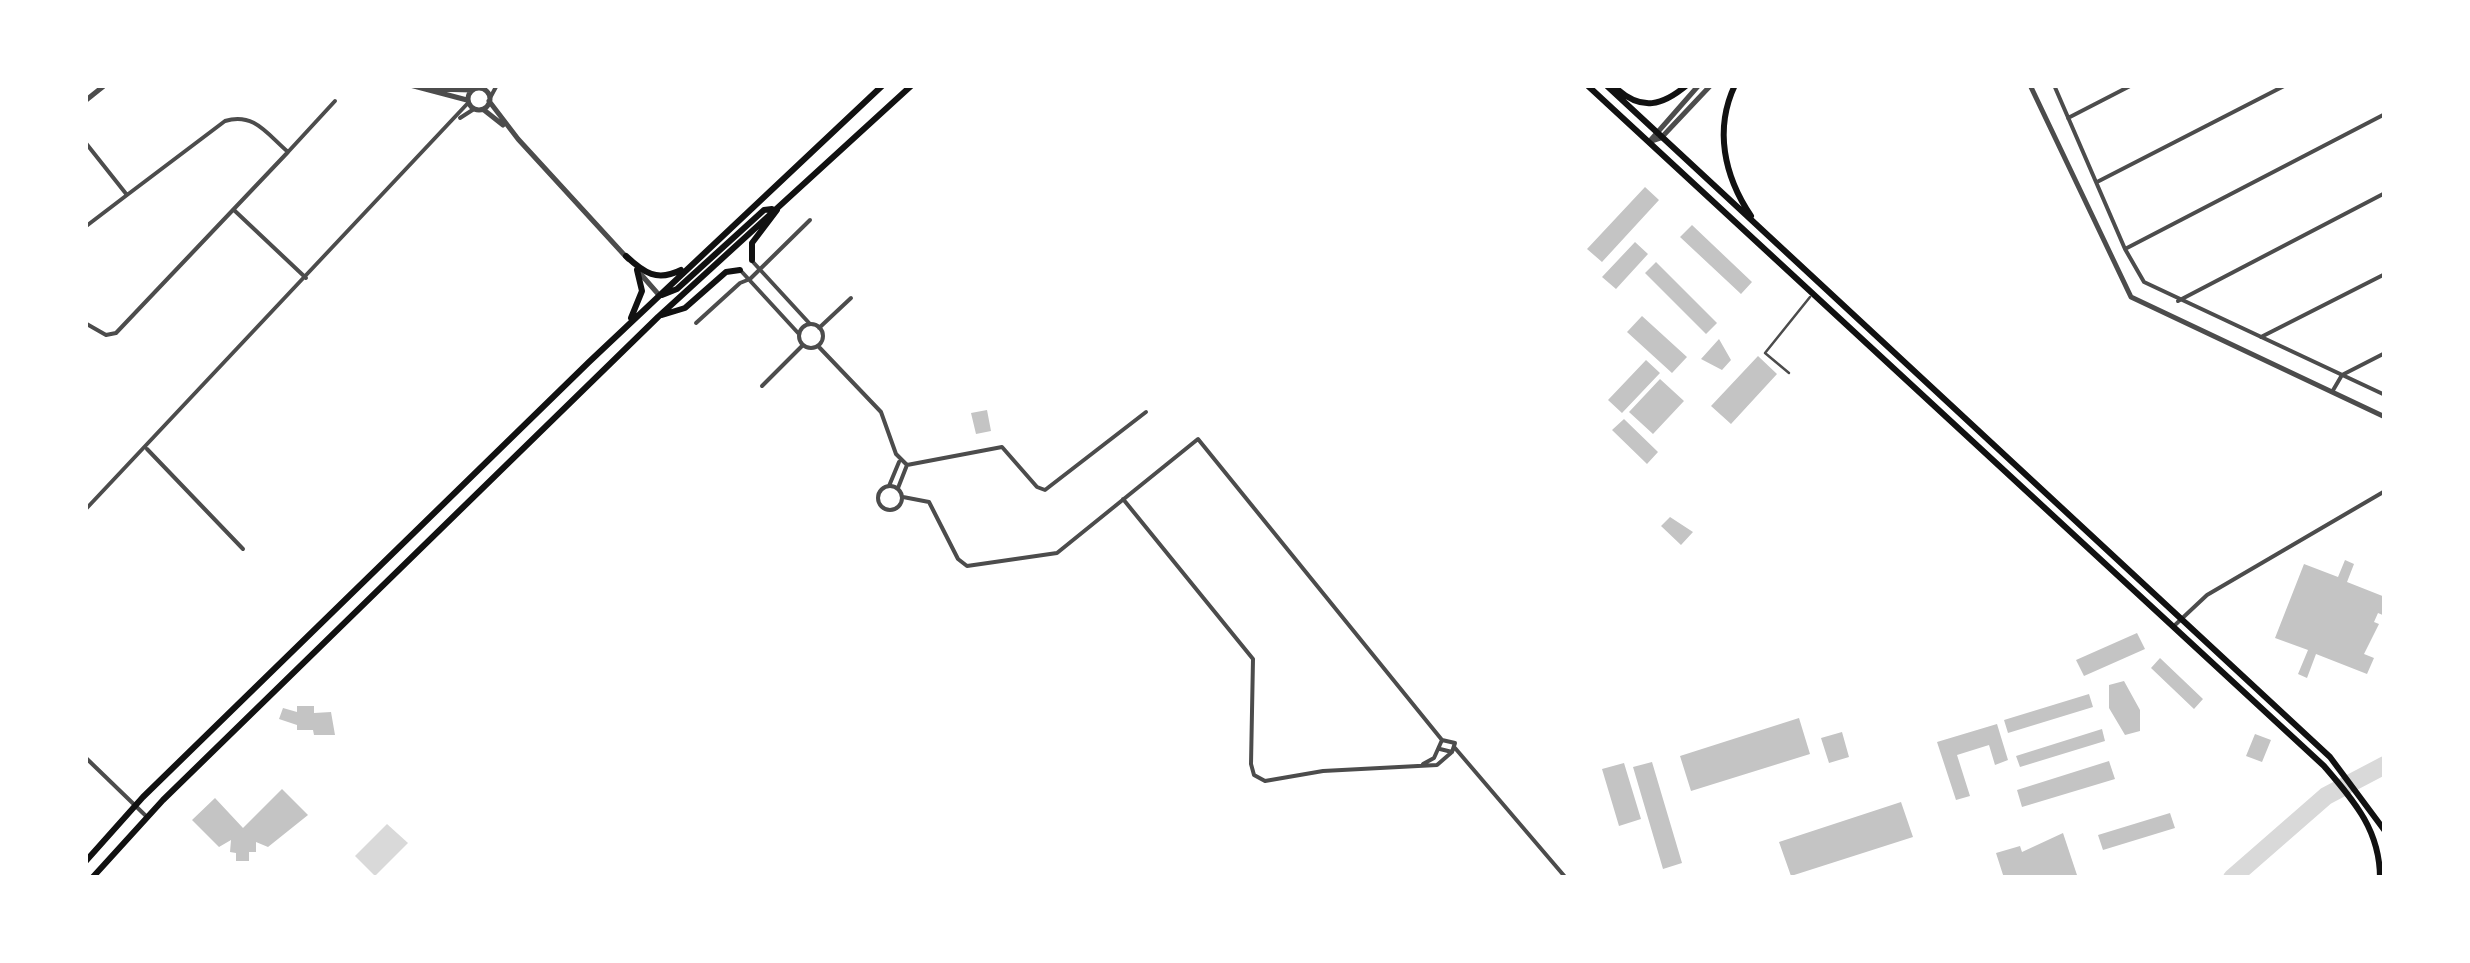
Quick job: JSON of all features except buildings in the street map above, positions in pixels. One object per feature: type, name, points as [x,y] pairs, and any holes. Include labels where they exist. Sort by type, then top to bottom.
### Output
[{"type":"main road","points":[[85,862],[136,806],[622,331],[883,85]]},
{"type":"main road","points":[[92,878],[147,817],[658,316],[912,85]]},
{"type":"main road","points":[[1587,85],[2324,766],[2354,802],[2378,844],[2380,878]]},
{"type":"main road","points":[[1609,85],[1640,105],[1664,102],[1687,85]]},
{"type":"main road","points":[[1609,85],[1661,138],[2334,762],[2364,797],[2385,831]]},
{"type":"main road","points":[[1735,85],[1724,113],[1725,158],[1742,203],[1758,227]]},
{"type":"main road","points":[[752,260],[752,243],[783,201]]},
{"type":"main road","points":[[659,295],[677,290],[764,210],[774,209]]},
{"type":"main road","points":[[626,256],[645,273],[656,276],[668,276],[694,262]]},
{"type":"main road","points":[[622,331],[640,301],[636,270]]},
{"type":"main road","points":[[658,316],[685,308],[726,272],[740,270]]},
{"type":"street","points":[[85,102],[105,85]]},
{"type":"street","points":[[410,85],[468,102],[509,130]]},
{"type":"street","points":[[445,131],[490,99],[498,85]]},
{"type":"street","points":[[1649,142],[1654,131],[1699,85]]},
{"type":"street","points":[[1649,142],[1661,138],[1711,85]]},
{"type":"street","points":[[2030,85],[2131,297],[2385,417]]},
{"type":"street","points":[[2054,85],[2125,249],[2144,282],[2385,395]]},
{"type":"street","points":[[2068,118],[2132,85]]},
{"type":"street","points":[[2097,182],[2286,85]]},
{"type":"street","points":[[425,88],[479,88],[509,130],[659,295]]},
{"type":"street","points":[[85,510],[445,131],[479,88]]},
{"type":"street","points":[[85,323],[106,335],[116,334],[335,101]]},
{"type":"street","points":[[2125,249],[2385,114]]},
{"type":"street","points":[[85,227],[225,121],[251,119],[288,152]]},
{"type":"street","points":[[85,142],[127,194]]},
{"type":"street","points":[[2178,300],[2385,193]]},
{"type":"street","points":[[235,210],[306,278]]},
{"type":"street","points":[[696,323],[760,270],[810,220]]},
{"type":"street","points":[[752,260],[810,324],[819,328],[823,335],[818,346]]},
{"type":"street","points":[[740,270],[799,334],[803,345]]},
{"type":"street","points":[[2261,337],[2385,274]]},
{"type":"street","points":[[1814,292],[1820,284]]},
{"type":"street","points":[[819,328],[851,298]]},
{"type":"street","points":[[1839,316],[1846,308]]},
{"type":"street","points":[[799,334],[810,324]]},
{"type":"street","points":[[762,386],[803,345],[818,346],[881,412],[899,461],[906,465],[1002,447],[1037,488],[1045,490],[1146,412]]},
{"type":"street","points":[[2332,392],[2342,374],[2385,353]]},
{"type":"street","points":[[903,497],[920,496],[929,502],[958,559],[978,568],[1057,553],[1198,439],[1442,740]]},
{"type":"street","points":[[147,448],[243,549]]},
{"type":"street","points":[[899,461],[889,486],[878,495],[884,508],[898,507],[903,497]]},
{"type":"street","points":[[903,497],[898,488],[906,465]]},
{"type":"street","points":[[889,486],[898,488]]},
{"type":"street","points":[[2174,626],[2207,594],[2385,491]]},
{"type":"street","points":[[1123,499],[1252,659],[1250,764],[1254,776],[1265,781],[1323,771],[1443,764],[1453,750],[1453,740],[1442,740]]},
{"type":"street","points":[[1418,766],[1434,758],[1442,740]]},
{"type":"street","points":[[1440,748],[1453,750],[1566,878]]},
{"type":"street","points":[[85,757],[147,817]]},
{"type":"lane","points":[[1790,372],[1764,352],[1814,292]]},
{"type":"shaded area","points":[[387,824],[408,843],[375,876],[355,856]]},
{"type":"waterway","points":[[2232,878],[2326,796],[2385,765]]}]
